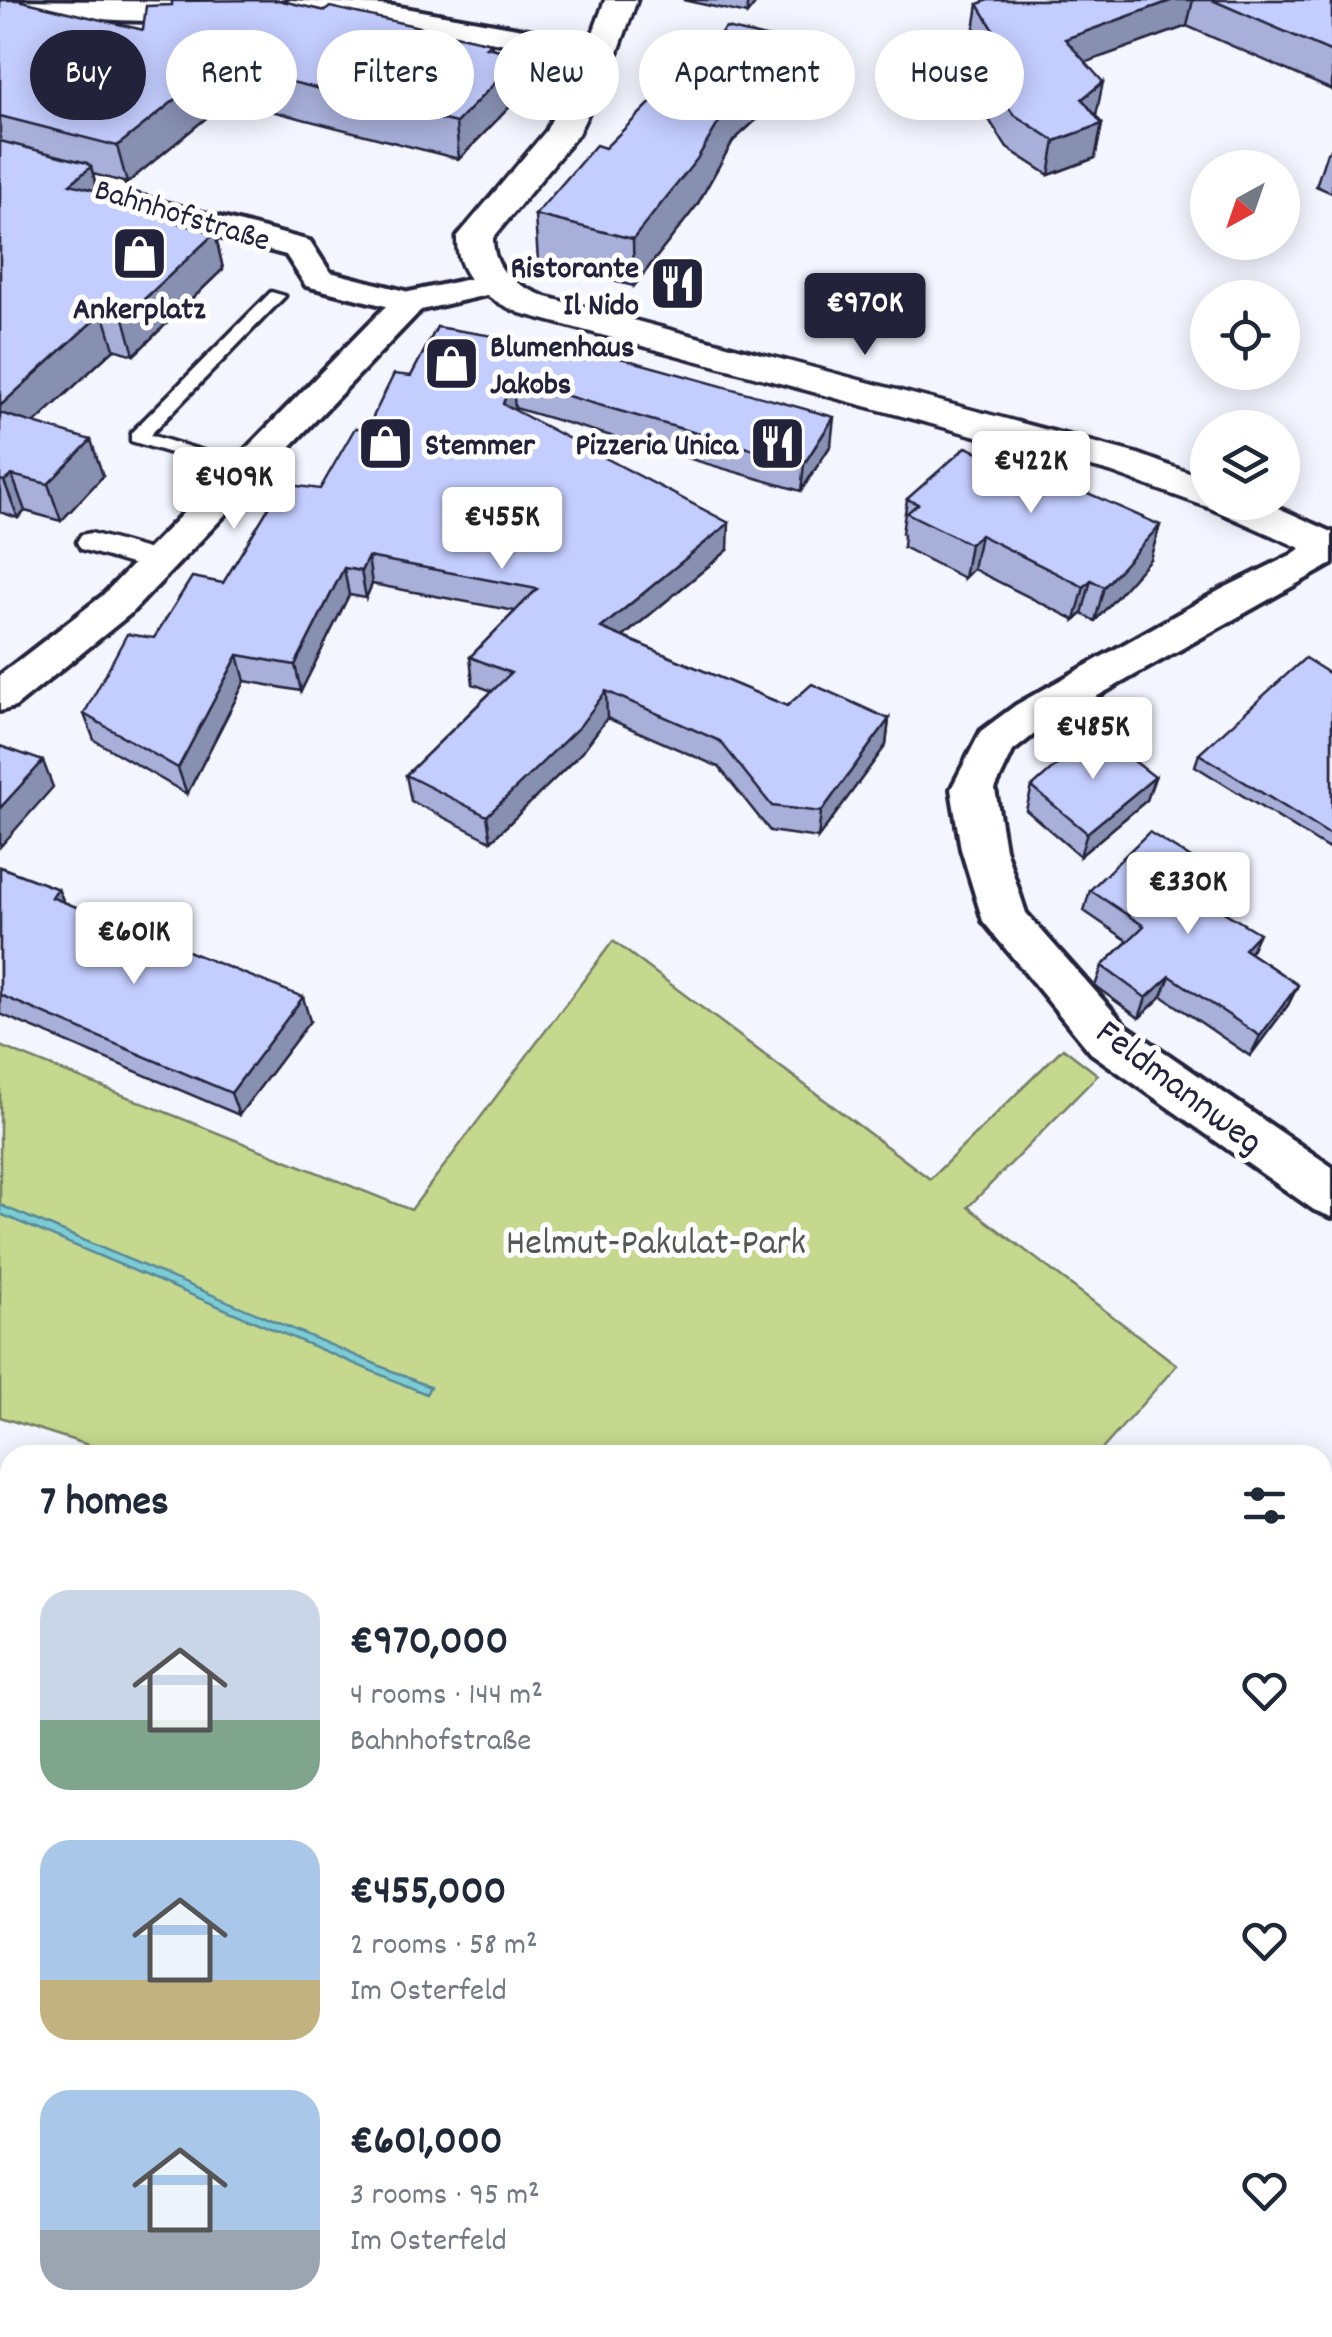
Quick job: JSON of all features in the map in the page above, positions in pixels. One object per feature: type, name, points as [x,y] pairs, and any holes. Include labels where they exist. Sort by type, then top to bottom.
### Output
[{"type":"street","points":[[22,0],[79,11],[137,15],[247,10],[394,15],[494,33]]},
{"type":"street","points":[[610,30],[621,0]]},
{"type":"street","points":[[568,120],[561,134],[475,237],[473,252],[479,268],[492,284],[533,305],[1124,463],[1190,488]]},
{"type":"street","name":"Bahnhofstraße","points":[[0,160],[110,189],[121,201],[298,248],[318,278],[410,302]]},
{"type":"street","points":[[0,697],[116,605],[410,302],[492,284]]},
{"type":"street","points":[[1262,520],[1326,553]]},
{"type":"street","points":[[91,542],[158,562]]},
{"type":"street","name":"Feldmannweg","points":[[1326,553],[1236,598],[1031,715],[996,742],[974,789],[983,849],[1006,921],[1108,1039],[1332,1196]]},
{"type":"lane","points":[[246,470],[137,437],[277,296]]},
{"type":"green space","name":"Helmut-Pakulat-Park","points":[[613,941],[930,1179],[1063,1048],[1098,1075],[968,1207],[1177,1365],[1106,1445],[88,1445],[0,1417],[0,1046],[411,1210]]},
{"type":"water","points":[[0,1205],[430,1387],[426,1394],[0,1214]]},
{"type":"building","points":[[0,0],[18,0],[143,30],[146,6],[172,5],[172,1],[278,0],[325,11],[330,7],[433,30],[317,30],[317,88],[297,83],[297,30],[166,30],[166,107],[117,146],[0,116]]},
{"type":"building","points":[[988,0],[1173,0],[1065,39],[1103,82],[1082,99],[1102,124],[1055,141],[1022,120],[1024,30],[994,30],[978,4]]},
{"type":"building","points":[[1212,0],[1332,0],[1332,52]]},
{"type":"building","points":[[474,39],[491,43],[486,47],[494,49],[494,84],[474,104]]},
{"type":"building","points":[[639,114],[639,120],[720,120],[697,159],[633,239],[535,215],[596,145],[605,148]]},
{"type":"building","points":[[0,141],[87,163],[91,167],[70,184],[129,199],[120,207],[215,233],[124,318],[103,312],[0,406]]},
{"type":"building","points":[[437,327],[606,354],[834,417],[804,464],[512,380],[503,404],[729,523],[601,628],[787,706],[812,684],[889,719],[821,812],[772,806],[720,741],[606,691],[580,726],[487,816],[406,775],[511,673],[470,657],[537,589],[368,557],[361,571],[344,568],[295,665],[238,655],[178,768],[84,714],[127,634],[154,638],[192,577],[223,583],[283,484],[320,489],[355,428],[367,429],[394,374],[411,376]]},
{"type":"building","points":[[0,413],[91,440],[48,484],[12,475],[0,480]]},
{"type":"building","points":[[966,447],[980,453],[986,448],[1160,525],[1104,587],[1091,580],[1084,587],[980,535],[970,544],[907,513],[918,504],[907,499]]},
{"type":"building","points":[[1305,658],[1332,675],[1332,836],[1199,754]]},
{"type":"building","points":[[1095,731],[1155,777],[1087,833],[1032,787]]},
{"type":"building","points":[[0,746],[43,761],[0,808]]},
{"type":"building","points":[[1149,832],[1217,874],[1195,895],[1259,933],[1244,949],[1298,985],[1260,1036],[1170,976],[1146,998],[1102,966],[1144,926],[1090,890]]},
{"type":"building","points":[[0,867],[58,889],[51,897],[303,997],[231,1093],[0,995]]},
{"type":"place","name":"Ankerplatz","points":[[139,253]]},
{"type":"place","name":"Ristorante Il Nido","points":[[678,284]]},
{"type":"place","name":"Blumenhaus Jakobs","points":[[451,363]]},
{"type":"place","name":"Stemmer","points":[[386,443]]},
{"type":"place","name":"Pizzeria Unica","points":[[777,443]]}]
